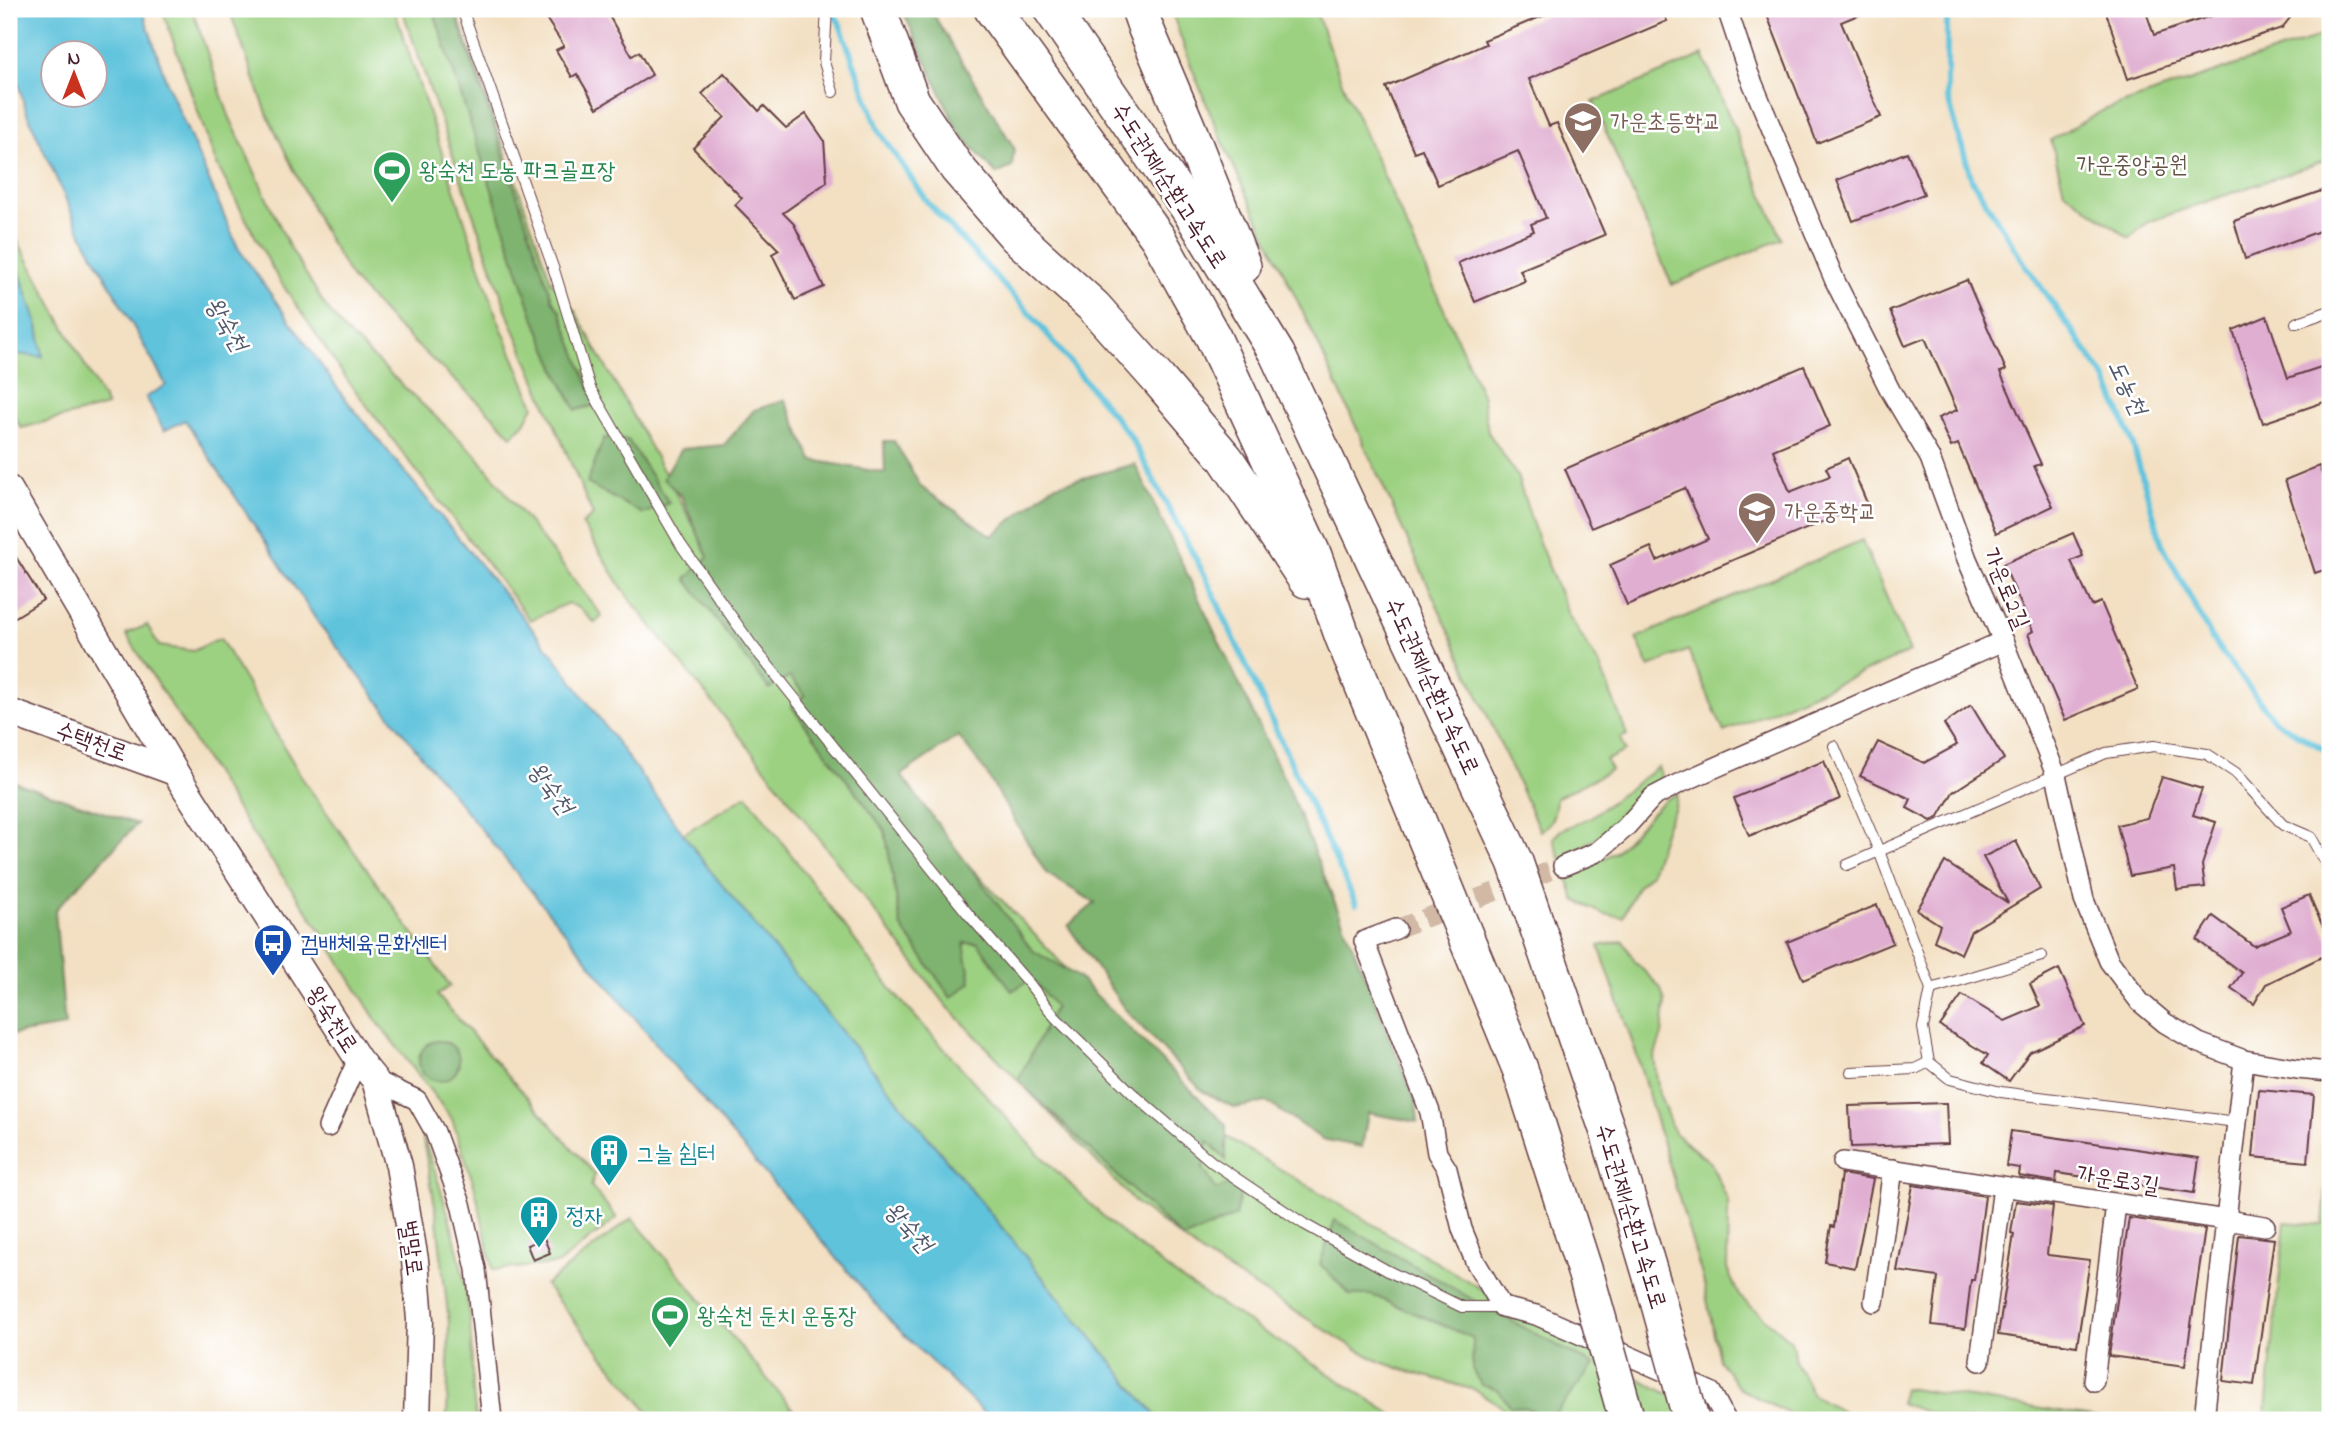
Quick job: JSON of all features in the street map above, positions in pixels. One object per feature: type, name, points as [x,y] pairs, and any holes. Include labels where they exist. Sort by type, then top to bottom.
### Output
[{"type":"highway","points":[[878,9],[912,101],[957,169],[1016,236],[1094,307],[1226,459],[1342,635]]},
{"type":"highway","name":"수도권제1순환고속도로","points":[[992,9],[1158,238],[1213,337],[1314,556],[1342,635],[1520,1069],[1587,1278],[1627,1420]]},
{"type":"highway","name":"수도권제1순환고속도로","points":[[1051,9],[1189,211],[1277,354],[1515,862],[1608,1132],[1656,1290],[1691,1420]]},
{"type":"highway","points":[[1139,9],[1277,354]]},
{"type":"street","name":"가운로2길","points":[[1727,9],[1748,72],[1835,281],[1890,390],[1930,458],[1967,559],[2056,775],[2084,900],[2109,961],[2140,1002],[2165,1023],[2199,1043],[2244,1060],[2330,1072]]},
{"type":"street","name":"왕숙천로","points":[[9,489],[174,772],[358,1059],[375,1080],[417,1100],[435,1132],[461,1204],[476,1269],[492,1420]]},
{"type":"street","points":[[1563,866],[1597,852],[1625,828],[1653,797],[1678,784],[2003,641]]},
{"type":"street","name":"수택천로","points":[[9,712],[174,772]]},
{"type":"street","points":[[1396,929],[1364,941],[1430,1112],[1437,1153],[1447,1169],[1450,1188],[1470,1250],[1502,1307],[1536,1315],[1711,1392],[1726,1420]]},
{"type":"street","points":[[328,1128],[358,1059]]},
{"type":"street","points":[[2205,1410],[2244,1060]]},
{"type":"street","name":"벌말로","points":[[375,1080],[399,1166],[415,1260],[420,1320],[417,1420]]},
{"type":"street","name":"가운로3길","points":[[1843,1162],[2264,1226]]},
{"type":"street","points":[[1874,1302],[1893,1169]]},
{"type":"street","points":[[1980,1361],[2003,1186]]},
{"type":"street","points":[[2094,1381],[2116,1204]]},
{"type":"lane","points":[[462,9],[555,273],[590,388],[681,545],[751,644],[969,915],[1055,1017],[1132,1093],[1212,1163],[1304,1224],[1388,1271],[1462,1307],[1502,1307]]},
{"type":"lane","points":[[827,9],[824,62],[833,92]]},
{"type":"lane","points":[[2296,323],[2330,312]]},
{"type":"lane","points":[[1834,746],[1879,851],[1931,989],[1923,1028],[1929,1062],[1950,1079],[2001,1092],[2236,1122]]},
{"type":"lane","points":[[1847,865],[2106,753],[2154,746],[2207,754],[2236,773],[2283,825],[2311,837],[2330,872]]},
{"type":"lane","points":[[1931,989],[2042,956]]},
{"type":"lane","points":[[1851,1072],[1914,1069],[1929,1062]]},
{"type":"green space","points":[[162,9],[192,9],[229,116],[288,244],[324,304],[344,330],[477,456],[602,616],[595,623],[579,608],[568,603],[530,620],[345,377],[276,275],[216,163]]},
{"type":"green space","name":"왕숙천 도농 파크골프장","points":[[229,9],[394,9],[496,315],[534,406],[525,423],[512,436],[395,325],[352,279],[322,228],[268,116]]},
{"type":"green space","points":[[402,9],[455,9],[551,281],[575,311],[726,584],[795,683],[1053,954],[1188,1114],[1560,1336],[1716,1420],[1516,1420],[1498,1404],[1475,1390],[1379,1361],[1205,1256],[1136,1203],[947,1006],[765,768],[626,594],[582,524],[593,515],[510,320]]},
{"type":"green space","points":[[433,9],[454,9],[553,301],[560,311],[596,405],[576,410],[532,313]]},
{"type":"green space","points":[[902,9],[930,9],[1014,148],[1012,167],[996,174],[958,131]]},
{"type":"green space","points":[[1171,9],[1315,9],[1343,85],[1482,394],[1488,432],[1517,476],[1538,540],[1569,616],[1600,666],[1627,735],[1620,738],[1625,751],[1606,760],[1611,770],[1556,798],[1552,817],[1548,825],[1540,831],[1318,344],[1239,179],[1203,95]]},
{"type":"green space","name":"가운중앙공원","points":[[2330,33],[2330,159],[2148,222],[2129,238],[2064,191],[2051,140],[2104,110]]},
{"type":"green space","points":[[1703,55],[1782,239],[1672,285],[1593,102]]},
{"type":"green space","points":[[9,225],[107,406],[21,428],[9,405]]},
{"type":"green space","points":[[785,400],[812,460],[885,473],[884,441],[894,441],[921,487],[992,536],[1053,486],[1135,464],[1287,785],[1416,1102],[1418,1122],[1368,1113],[1362,1147],[1322,1139],[1267,1102],[1235,1108],[1202,1091],[1124,1008],[1068,926],[1095,903],[1046,873],[985,771],[958,736],[901,775],[1032,950],[1078,977],[1226,1125],[1226,1160],[1208,1141],[1203,1168],[1216,1190],[1233,1182],[1241,1191],[1235,1216],[1183,1239],[1018,1080],[1055,1007],[1032,978],[1012,991],[978,943],[964,943],[971,982],[951,998],[901,926],[885,831],[791,706],[805,695],[790,677],[769,689],[686,579],[708,557],[682,497],[663,478],[681,449],[724,445],[754,410]]},
{"type":"green space","points":[[604,438],[628,440],[669,503],[643,514],[587,483]]},
{"type":"green space","points":[[1862,540],[1910,652],[1724,732],[1688,650],[1649,667],[1636,638]]},
{"type":"green space","points":[[147,625],[159,646],[193,651],[220,638],[304,781],[450,986],[437,995],[595,1174],[591,1186],[617,1218],[558,1264],[493,1270],[475,1188],[452,1119],[376,1020],[315,922],[252,833],[126,634]]},
{"type":"green space","points":[[1658,767],[1664,784],[1619,824],[1570,854],[1578,871],[1616,852],[1662,802],[1678,793],[1651,873],[1637,887],[1623,917],[1603,914],[1575,900],[1553,838],[1561,830],[1591,817]]},
{"type":"green space","points":[[9,780],[137,824],[55,910],[65,1026],[9,1035]]},
{"type":"green space","points":[[747,795],[894,993],[1039,1154],[1112,1225],[1178,1277],[1401,1420],[1159,1420],[683,834]]},
{"type":"green space","points":[[1623,941],[1635,962],[1660,987],[1665,1002],[1662,1035],[1654,1057],[1659,1093],[1674,1133],[1711,1163],[1728,1201],[1727,1269],[1739,1296],[1791,1341],[1796,1362],[1813,1395],[1846,1414],[1870,1420],[1801,1420],[1740,1389],[1719,1360],[1703,1279],[1636,1053],[1599,946]]},
{"type":"green space","points":[[439,1041],[447,1042],[453,1047],[458,1053],[458,1069],[453,1075],[447,1080],[439,1081],[431,1080],[425,1075],[420,1069],[419,1061],[420,1053],[425,1047],[431,1042]]},
{"type":"green space","points":[[422,1134],[444,1200],[466,1289],[477,1420],[447,1420],[449,1323],[436,1211]]},
{"type":"green space","points":[[2330,1134],[2330,1420],[2265,1420],[2285,1222],[2323,1225]]},
{"type":"green space","name":"왕숙천 둔치 운동장","points":[[632,1218],[796,1413],[787,1420],[655,1420],[545,1285]]},
{"type":"green space","points":[[1335,1220],[1491,1310],[1594,1365],[1550,1420],[1527,1408],[1510,1406],[1498,1390],[1481,1385],[1472,1369],[1473,1338],[1372,1295],[1350,1295],[1320,1264]]},
{"type":"green space","points":[[1904,1388],[2113,1420],[1943,1420],[1939,1416],[1900,1403]]},
{"type":"water","name":"왕숙천","points":[[9,9],[142,9],[167,83],[238,248],[343,396],[552,653],[708,868],[1159,1420],[991,1420],[891,1322],[674,1066],[422,757],[319,624],[185,420],[164,431],[146,397],[166,385],[80,231],[26,111],[9,49]]},
{"type":"water","points":[[9,242],[38,326],[43,357],[17,354],[9,342]]},
{"type":"building","points":[[540,9],[605,9],[632,56],[639,52],[652,75],[597,108],[577,74],[572,77],[556,50],[564,46]]},
{"type":"building","points":[[1560,9],[1662,9],[1667,21],[1529,79],[1549,126],[1557,123],[1605,235],[1520,270],[1525,281],[1475,302],[1458,263],[1534,231],[1531,224],[1546,218],[1518,151],[1438,185],[1422,149],[1414,152],[1386,87],[1486,44],[1484,40]]},
{"type":"building","points":[[1782,9],[1873,9],[1841,22],[1881,117],[1817,143],[1767,15]]},
{"type":"building","points":[[2105,9],[2145,9],[2154,35],[2232,9],[2297,9],[2282,28],[2128,79]]},
{"type":"building","points":[[724,73],[759,111],[764,106],[786,128],[806,114],[824,140],[827,182],[783,213],[794,224],[824,287],[795,300],[772,254],[779,250],[735,205],[742,198],[693,148],[725,117],[702,94]]},
{"type":"building","points":[[1907,152],[1924,194],[1853,221],[1837,180]]},
{"type":"building","points":[[2330,188],[2330,227],[2245,259],[2234,221]]},
{"type":"building","points":[[1967,280],[2006,370],[2000,372],[2041,464],[2034,466],[2053,506],[1996,533],[1958,444],[1951,447],[1938,418],[1957,410],[1925,338],[1905,346],[1890,311]]},
{"type":"building","points":[[2267,316],[2288,378],[2330,364],[2330,400],[2263,423],[2233,330]]},
{"type":"building","points":[[1804,366],[1830,426],[1773,450],[1790,492],[1830,476],[1826,468],[1848,458],[1867,503],[1627,605],[1610,565],[1651,547],[1657,561],[1708,539],[1685,488],[1591,528],[1565,469]]},
{"type":"building","points":[[2319,466],[2330,498],[2330,568],[2315,573],[2285,480]]},
{"type":"building","points":[[2073,533],[2083,556],[2071,561],[2092,606],[2101,602],[2138,689],[2065,720],[2028,634],[2033,631],[2003,564]]},
{"type":"building","points":[[9,546],[43,600],[9,621]]},
{"type":"building","points":[[1971,705],[2004,759],[1953,792],[1938,818],[1931,821],[1907,808],[1911,799],[1860,776],[1878,742],[1924,763],[1957,745],[1944,724]]},
{"type":"building","points":[[1824,761],[1840,799],[1749,836],[1734,798]]},
{"type":"building","points":[[2162,777],[2202,789],[2193,815],[2216,822],[2202,865],[2205,887],[2177,890],[2174,868],[2130,876],[2117,825],[2147,818]]},
{"type":"building","points":[[2016,841],[2040,889],[1971,931],[1961,954],[1934,941],[1940,925],[1917,910],[1945,862],[2008,903],[1983,857]]},
{"type":"building","points":[[2309,895],[2330,943],[2330,953],[2266,984],[2254,1004],[2231,988],[2242,973],[2197,940],[2213,916],[2254,946],[2291,931],[2281,907]]},
{"type":"building","points":[[1877,905],[1893,943],[1803,980],[1787,942]]},
{"type":"building","points":[[2059,969],[2085,1026],[2030,1052],[2009,1081],[1983,1063],[1988,1055],[1940,1026],[1962,995],[2005,1021],[2040,1006],[2030,984]]},
{"type":"building","points":[[2259,1090],[2314,1095],[2308,1162],[2253,1157]]},
{"type":"building","points":[[1946,1103],[1948,1144],[1851,1147],[1849,1106]]},
{"type":"building","points":[[2011,1131],[2199,1158],[2194,1193],[2057,1173],[2056,1182],[2019,1176],[2020,1168],[2006,1166]]},
{"type":"building","points":[[1841,1174],[1873,1179],[1855,1268],[1825,1262],[1831,1226],[1834,1227]]},
{"type":"building","points":[[1913,1185],[1985,1196],[1965,1329],[1932,1325],[1938,1277],[1897,1271]]},
{"type":"building","points":[[2016,1201],[2053,1206],[2048,1255],[2090,1260],[2077,1346],[1998,1335],[2014,1234],[2011,1233]]},
{"type":"building","points":[[2129,1218],[2205,1229],[2185,1366],[2109,1356]]},
{"type":"building","points":[[2239,1235],[2274,1239],[2254,1385],[2223,1381]]},
{"type":"building","name":"정자","points":[[544,1238],[550,1253],[533,1260],[527,1245]]},
{"type":"waterway","points":[[830,9],[839,22],[879,131],[928,203],[1034,318],[1130,436],[1206,578],[1356,904]]},
{"type":"waterway","name":"도농천","points":[[1947,9],[1947,96],[1972,180],[2028,269],[2106,379],[2131,438],[2162,544],[2214,642],[2274,720],[2330,753]]},
{"type":"tunnel","points":[[1396,929],[1563,866]]},
{"type":"place","name":"가운초등학교","points":[[1583,155]]},
{"type":"place","name":"왕숙천 도농 파크골프장","points":[[392,204]]},
{"type":"place","name":"가운중학교","points":[[1757,545]]},
{"type":"place","name":"검배체육문화센터","points":[[273,977]]},
{"type":"place","name":"그늘 쉼터","points":[[609,1187]]},
{"type":"place","name":"정자","points":[[539,1249]]},
{"type":"place","name":"왕숙천 둔치 운동장","points":[[670,1349]]}]
